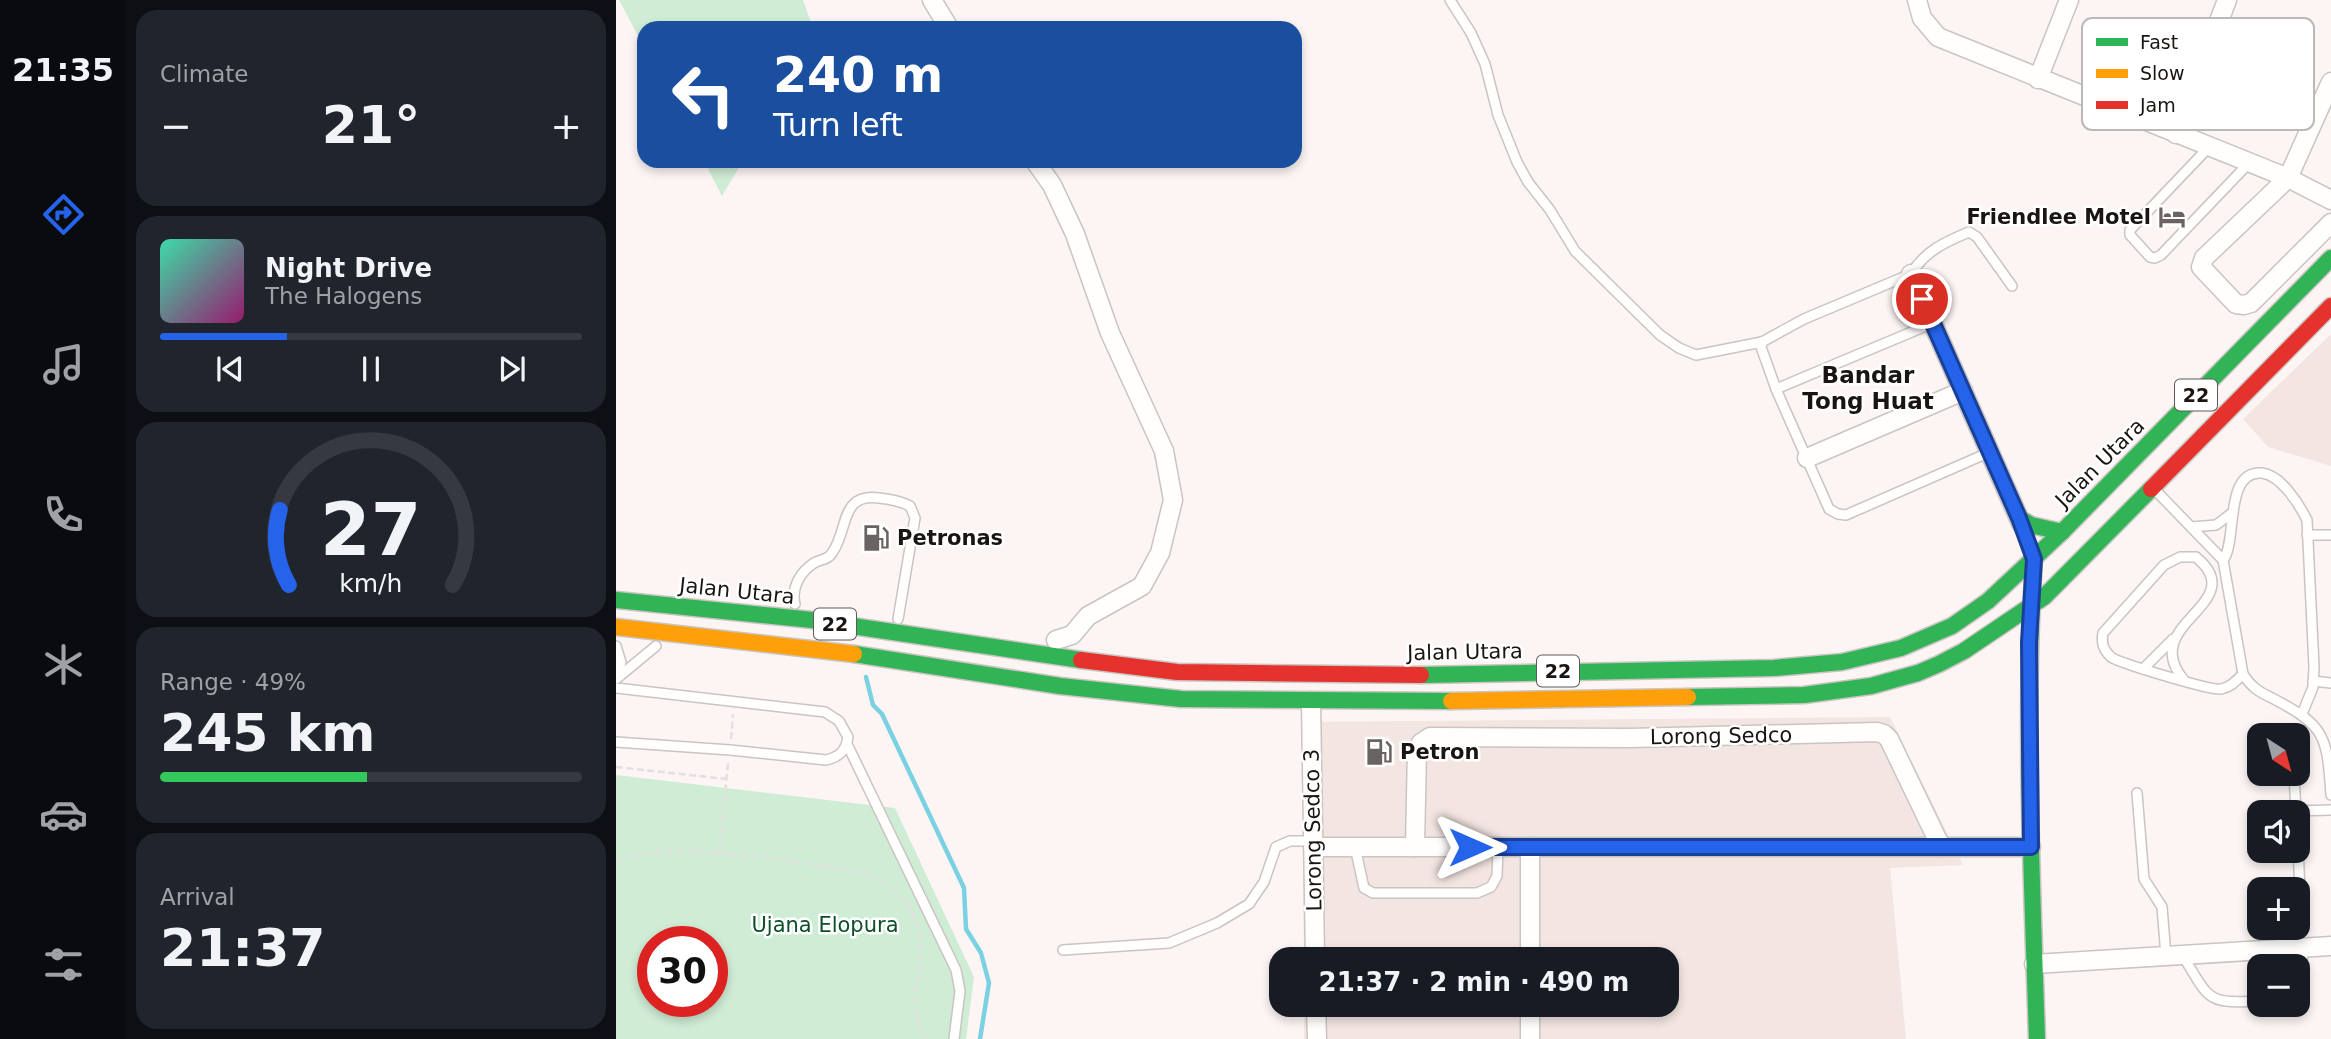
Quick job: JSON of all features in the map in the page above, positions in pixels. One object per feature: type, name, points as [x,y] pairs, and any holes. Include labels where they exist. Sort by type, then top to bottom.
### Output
[{"type":"main road","name":"Jalan Utara","points":[[619,600],[1054,649],[1177,672],[1401,675],[1774,668],[1842,662],[1901,648],[1952,626],[1988,601],[2062,532],[2331,258]]},
{"type":"main road","name":"22","points":[[616,627],[836,651],[1103,691],[1181,699],[1311,701],[1804,695],[1871,687],[1939,664],[2030,613],[2331,306]]},
{"type":"main road","points":[[2132,532],[2153,489]]},
{"type":"main road","points":[[2019,518],[2038,527],[2062,532]]},
{"type":"main road","points":[[2030,824],[2039,764],[2046,615],[2034,559]]},
{"type":"main road","points":[[2034,559],[2030,613],[2030,824],[2037,1039]]},
{"type":"main road","points":[[646,602],[706,598],[795,604],[898,619],[1054,649],[1120,649]]},
{"type":"main road","points":[[619,600],[679,616],[821,633],[830,638],[836,651],[832,661],[824,667]]},
{"type":"main road","points":[[2030,613],[2046,615]]},
{"type":"main road","points":[[616,640],[723,655]]},
{"type":"main road","points":[[1054,649],[1053,670],[1062,675],[1188,689],[1247,701]]},
{"type":"main road","points":[[1209,656],[1267,660],[1321,673]]},
{"type":"street","points":[[932,0],[945,21]]},
{"type":"street","points":[[1917,0],[1922,18],[1938,37],[2082,97]]},
{"type":"street","points":[[2038,79],[2069,0]]},
{"type":"street","points":[[2220,18],[2227,0]]},
{"type":"street","points":[[2314,120],[2331,82]]},
{"type":"street","points":[[2166,130],[2288,178],[2331,200]]},
{"type":"street","points":[[2176,134],[2178,130]]},
{"type":"street","points":[[2310,130],[2288,178],[2204,258],[2201,267],[2236,304],[2244,306],[2251,303],[2331,223]]},
{"type":"street","points":[[1040,168],[1052,185],[1069,222],[1110,333],[1164,451],[1174,500],[1160,552],[1142,586],[1088,617],[1072,635],[1054,649]]},
{"type":"street","points":[[1911,274],[2019,518],[2034,559]]},
{"type":"street","points":[[1807,458],[1963,391]]},
{"type":"street","name":"Lorong Sedco 3","points":[[1311,701],[1315,947]]},
{"type":"street","name":"Lorong Sedco","points":[[1415,847],[1417,750],[1421,743],[1430,737],[1630,738],[1877,732],[1889,739],[1941,847]]},
{"type":"street","points":[[1313,844],[1355,847],[2031,847]]},
{"type":"street","points":[[1530,947],[1531,847]]},
{"type":"street","points":[[2034,964],[2331,946]]},
{"type":"street","points":[[1316,1017],[1317,1039]]},
{"type":"street","points":[[1530,1017],[1530,1039]]},
{"type":"lane","points":[[1450,0],[1471,33],[1485,64],[1498,115],[1528,182],[1575,251],[1660,335],[1679,348],[1696,355],[1762,342],[1804,319],[1911,274],[1920,259],[1948,240],[1969,232],[1977,237],[2012,286]]},
{"type":"lane","points":[[2209,148],[2130,230],[2130,235],[2150,257],[2155,258],[2161,254],[2249,163]]},
{"type":"lane","points":[[1776,389],[1933,323]]},
{"type":"lane","points":[[1762,342],[1763,356],[1776,389],[1829,509],[1838,514],[1846,515],[1990,452]]},
{"type":"lane","points":[[2223,560],[2229,550],[2232,513],[2245,478],[2256,473],[2275,478],[2301,509],[2308,535],[2313,681],[2302,714]]},
{"type":"lane","points":[[2153,489],[2223,560],[2243,674],[2249,684],[2258,691],[2302,714],[2320,733],[2325,745],[2331,795]]},
{"type":"lane","points":[[795,604],[793,594],[799,576],[813,564],[828,558],[834,550],[852,504],[862,498],[890,499],[910,506],[915,518],[898,619]]},
{"type":"lane","points":[[2191,527],[2216,525],[2232,513]]},
{"type":"lane","points":[[2308,535],[2331,535]]},
{"type":"lane","points":[[2143,669],[2177,635],[2210,592],[2212,578],[2207,566],[2196,556],[2180,557],[2164,565],[2103,633],[2103,649],[2117,661],[2143,669],[2184,680],[2213,690],[2230,686],[2243,674]]},
{"type":"lane","points":[[2177,635],[2171,659],[2184,680]]},
{"type":"lane","points":[[616,646],[621,662],[616,678]]},
{"type":"lane","points":[[616,678],[656,646]]},
{"type":"lane","points":[[2313,681],[2331,683]]},
{"type":"lane","points":[[616,688],[825,712],[839,721],[848,737],[843,752],[826,760],[616,742]]},
{"type":"lane","points":[[847,744],[956,970],[960,991],[954,1039]]},
{"type":"lane","points":[[2137,793],[2144,879],[2162,907],[2175,956],[2216,1001],[2247,1002]]},
{"type":"lane","points":[[2310,811],[2331,810]]},
{"type":"lane","points":[[1063,950],[1169,943],[1217,923],[1249,904],[1264,882],[1276,847],[1290,841],[1313,844]]},
{"type":"lane","points":[[1355,847],[1364,888],[1373,893],[1386,893],[1477,892],[1491,887],[1497,876],[1498,847]]},
{"type":"lane","points":[[2303,954],[2304,947]]},
{"type":"path","points":[[719,854],[735,700]]},
{"type":"path","points":[[616,767],[727,779]]},
{"type":"path","points":[[616,861],[629,855],[656,850],[719,854],[856,871],[873,876],[893,888],[910,905],[918,925],[921,947],[914,998],[925,1039]]},
{"type":"shaded area","points":[[2331,334],[2331,466],[2268,447],[2243,419]]},
{"type":"shaded area","points":[[1890,717],[1963,865],[1890,868],[1906,1039],[1304,1039],[1304,1017],[1679,1017],[1679,947],[1304,947],[1302,722]]},
{"type":"green space","points":[[619,0],[803,0],[810,21],[637,21],[637,34]]},
{"type":"green space","points":[[708,168],[739,168],[722,196]]},
{"type":"green space","name":"Ujana Elopura","points":[[616,775],[895,808],[974,977],[966,1039],[616,1039]]},
{"type":"waterway","points":[[866,677],[873,705],[882,714],[964,888],[966,929],[981,953],[989,983],[980,1039]]},
{"type":"traffic: fast","points":[[1421,675],[1774,668],[1842,662],[1901,648],[1952,626],[1988,601],[2062,532],[2331,258]]},
{"type":"traffic: fast","points":[[1688,697],[1804,695],[1871,686],[1939,664],[1964,651],[2044,597],[2151,489]]},
{"type":"traffic: fast","points":[[2019,518],[2031,525],[2062,532]]},
{"type":"traffic: fast","points":[[2034,559],[2029,739],[2037,1039]]},
{"type":"traffic: fast","points":[[616,600],[812,620],[1081,660]]},
{"type":"traffic: fast","points":[[854,654],[1060,686],[1181,699],[1451,701]]},
{"type":"traffic: slow","points":[[616,627],[854,654]]},
{"type":"traffic: slow","points":[[1451,701],[1688,697]]},
{"type":"traffic: jam","points":[[2151,489],[2331,306]]},
{"type":"traffic: jam","points":[[1081,660],[1177,672],[1421,675]]},
{"type":"place","name":"Friendlee Motel","points":[[2172,217]]},
{"type":"place","name":"Petronas","points":[[876,538]]},
{"type":"place","name":"Petron","points":[[1379,752]]},
{"type":"district","name":"Bandar Tong Huat","points":[[1868,388]]},
{"type":"route","points":[[1470,847],[2031,847],[2029,642],[2034,559],[2019,518],[1922,299]]}]
